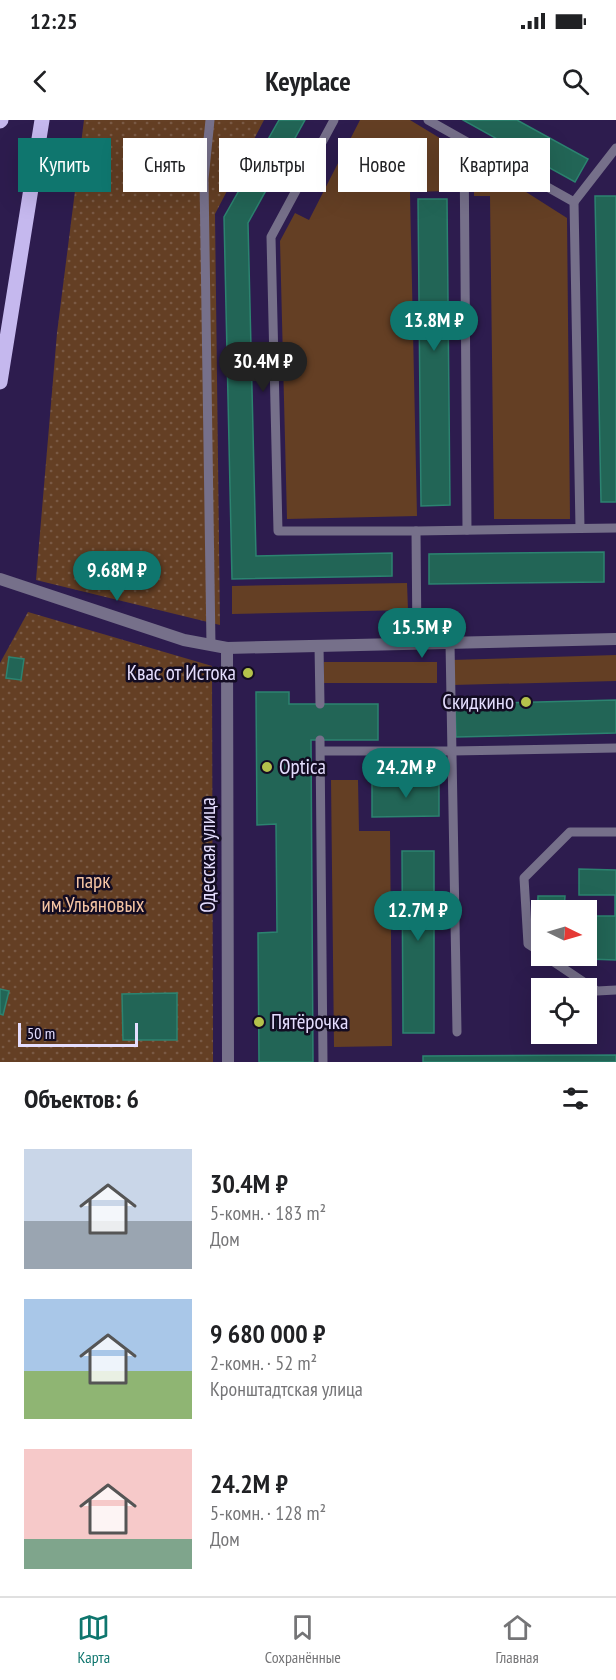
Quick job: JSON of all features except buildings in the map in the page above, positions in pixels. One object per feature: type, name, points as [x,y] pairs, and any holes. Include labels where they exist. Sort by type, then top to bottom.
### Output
[{"type":"main road","points":[[0,382],[3,344],[42,120]]},
{"type":"street","points":[[0,579],[184,640],[227,648],[616,639]]},
{"type":"street","name":"Одесская улица","points":[[227,648],[228,1062]]},
{"type":"lane","points":[[210,120],[204,179],[211,645]]},
{"type":"lane","points":[[334,120],[271,237],[278,531],[616,528]]},
{"type":"lane","points":[[428,120],[459,138]]},
{"type":"lane","points":[[580,528],[574,202],[616,148]]},
{"type":"lane","points":[[550,189],[574,202]]},
{"type":"lane","points":[[464,192],[467,530]]},
{"type":"lane","points":[[416,531],[417,644]]},
{"type":"lane","points":[[450,643],[457,1032]]},
{"type":"lane","points":[[319,646],[320,704]]},
{"type":"lane","points":[[320,740],[323,1062]]},
{"type":"lane","points":[[321,751],[616,748]]},
{"type":"lane","points":[[531,946],[528,944],[524,878],[570,832],[616,832]]},
{"type":"lane","points":[[561,966],[597,991],[616,990]]},
{"type":"green space","points":[[84,120],[264,120],[255,138],[219,138],[219,192],[226,192],[215,214],[220,625],[36,580],[57,333],[75,192],[111,192],[111,138],[82,138]]},
{"type":"green space","points":[[360,120],[410,120],[440,138],[439,191],[427,192],[427,138],[351,138]]},
{"type":"green space","points":[[338,163],[338,192],[410,192],[417,516],[287,519],[280,241],[295,213],[309,220],[323,192],[326,192],[326,187]]},
{"type":"green space","points":[[474,192],[526,192],[567,218],[570,519],[494,519],[490,196],[474,196]]},
{"type":"green space","points":[[407,583],[408,610],[232,614],[232,586]]},
{"type":"green space","name":"парк им.Ульяновых","points":[[28,612],[212,666],[213,1062],[0,1062],[0,663]]},
{"type":"green space","points":[[616,655],[616,681],[452,685],[451,660]]},
{"type":"green space","points":[[324,662],[437,662],[437,683],[324,683]]},
{"type":"green space","points":[[331,780],[358,780],[359,831],[390,831],[392,1046],[334,1047]]},
{"type":"place","name":"Квас от Истока","points":[[248,673]]},
{"type":"place","name":"Скидкино","points":[[526,702]]},
{"type":"place","name":"Optica","points":[[267,767]]},
{"type":"place","name":"Пятёрочка","points":[[259,1022]]}]
